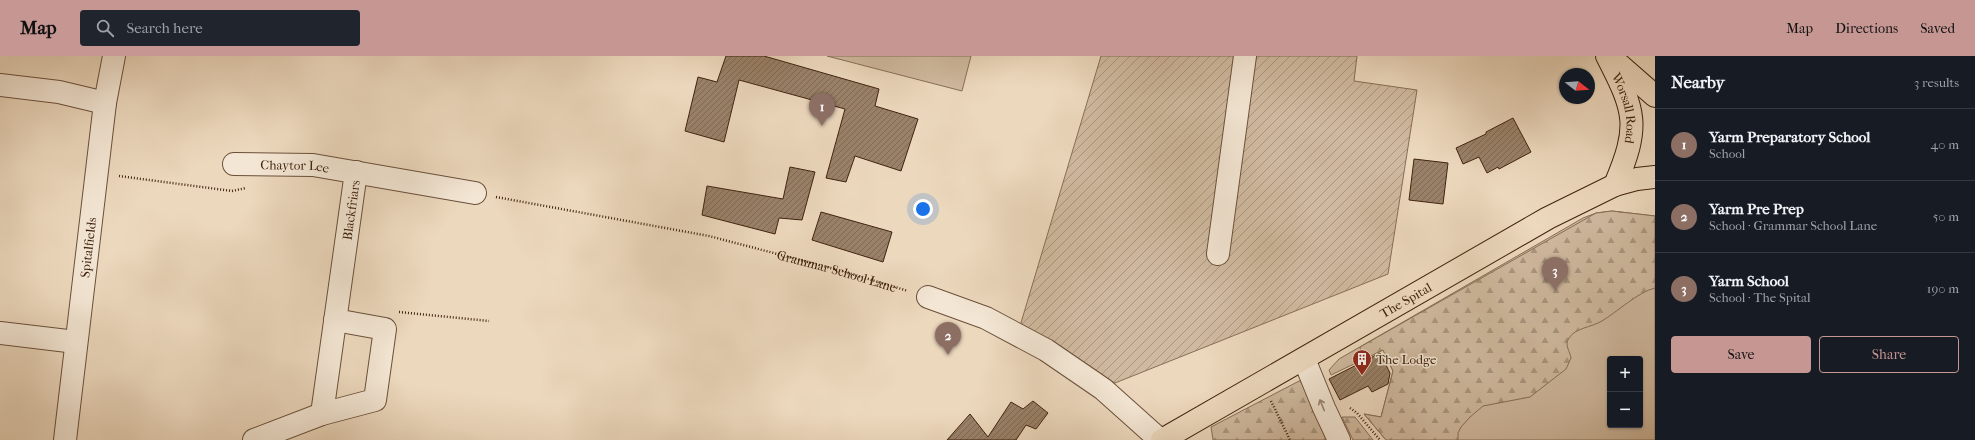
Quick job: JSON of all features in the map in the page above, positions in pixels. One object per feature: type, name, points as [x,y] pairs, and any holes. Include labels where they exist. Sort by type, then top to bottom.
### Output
[{"type":"main road","name":"Worsall Road","points":[[1609,56],[1655,96]]},
{"type":"main road","name":"Worsall Road","points":[[1609,56],[1626,94],[1631,112],[1632,135],[1629,148],[1615,185]]},
{"type":"main road","name":"The Spital","points":[[1161,440],[1548,218],[1615,185],[1637,179],[1655,177]]},
{"type":"street","name":"Spitalfields","points":[[65,440],[105,103],[114,56]]},
{"type":"street","points":[[1218,254],[1245,56]]},
{"type":"street","points":[[0,85],[58,92],[105,103]]},
{"type":"street","name":"Chaytor Lee","points":[[234,164],[313,165],[356,172]]},
{"type":"street","name":"Blackfriars","points":[[322,414],[356,172],[475,194]]},
{"type":"street","points":[[928,297],[986,318],[1046,350],[1103,388],[1161,440]]},
{"type":"street","points":[[254,440],[322,414],[375,400],[385,329],[335,320]]},
{"type":"street","points":[[0,333],[76,342]]},
{"type":"street","points":[[1304,359],[1339,440]]},
{"type":"path","name":"Grammar School Lane","points":[[475,194],[709,236],[842,271],[928,297]]},
{"type":"path","points":[[385,329],[400,311],[489,321]]},
{"type":"path","points":[[1262,383],[1290,440]]},
{"type":"green space","points":[[827,56],[971,56],[962,91]]},
{"type":"green space","points":[[1101,56],[1357,56],[1354,81],[1417,90],[1388,274],[1115,383],[1020,326]]},
{"type":"green space","points":[[1612,211],[1655,216],[1655,440],[1386,440],[1364,414],[1381,417],[1393,371],[1383,350],[1331,375],[1329,370],[1339,359],[1583,218],[1596,213]]},
{"type":"green space","points":[[1612,211],[1655,216],[1655,288],[1648,290],[1635,298],[1602,321],[1575,332],[1569,338],[1567,343],[1571,358],[1566,369],[1530,397],[1483,406],[1461,427],[1458,433],[1458,440],[1386,440],[1364,414],[1381,417],[1393,371],[1383,350],[1362,360],[1360,347],[1596,213]]},
{"type":"green space","points":[[1301,380],[1329,440],[1213,440],[1211,427]]},
{"type":"green space","points":[[1342,417],[1355,417],[1373,440],[1353,440]]},
{"type":"building","points":[[726,56],[764,56],[879,89],[875,106],[918,119],[901,171],[855,156],[846,182],[826,178],[845,109],[739,80],[724,142],[685,131],[698,77],[717,82]]},
{"type":"building","points":[[1513,118],[1531,152],[1499,169],[1498,167],[1487,173],[1479,157],[1463,164],[1456,148],[1486,134],[1486,132]]},
{"type":"building","points":[[1414,159],[1448,163],[1443,204],[1409,200]]},
{"type":"building","points":[[790,167],[815,172],[802,220],[779,218],[775,234],[702,215],[707,186],[783,199]]},
{"type":"building","points":[[821,212],[892,232],[883,262],[812,240]]},
{"type":"building","name":"The Lodge","points":[[1380,353],[1390,373],[1388,384],[1372,392],[1368,386],[1340,400],[1329,379]]},
{"type":"building","points":[[1033,401],[1048,413],[1036,429],[1026,425],[1016,440],[947,440],[970,414],[988,437],[1011,402],[1023,409]]},
{"type":"place","name":"Yarm Preparatory School","points":[[822,126]]},
{"type":"place","name":"Yarm School","points":[[1555,290]]},
{"type":"place","name":"Yarm Pre Prep","points":[[948,355]]},
{"type":"place","name":"The Lodge","points":[[1362,376]]}]
